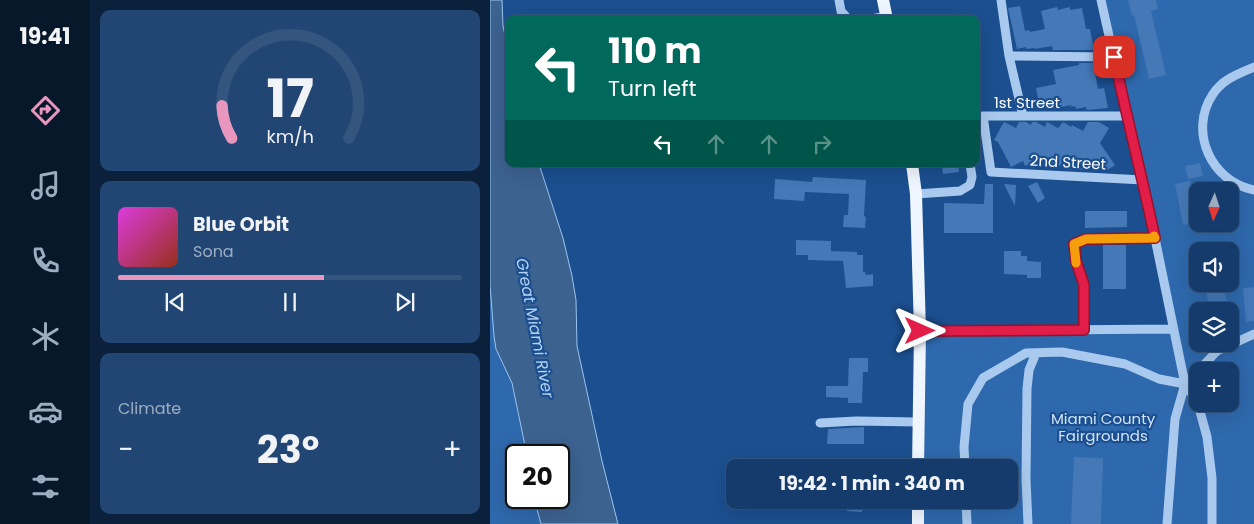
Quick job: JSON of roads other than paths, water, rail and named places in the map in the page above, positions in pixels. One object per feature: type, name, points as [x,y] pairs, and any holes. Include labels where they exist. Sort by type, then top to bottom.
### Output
[{"type":"main road","points":[[883,0],[887,15]]},
{"type":"main road","points":[[912,167],[916,194],[920,331],[918,459]]},
{"type":"main road","points":[[918,509],[918,524]]},
{"type":"street","points":[[838,0],[841,11],[844,15]]},
{"type":"street","points":[[1001,0],[1009,56],[1023,116]]},
{"type":"street","points":[[1101,0],[1126,116],[1143,180],[1185,384],[1189,390]]},
{"type":"street","points":[[1009,56],[1114,57]]},
{"type":"street","points":[[1254,67],[1228,78],[1213,94],[1206,109],[1202,128],[1204,147],[1215,166],[1228,178],[1247,189],[1254,190]]},
{"type":"street","name":"1st Street","points":[[991,172],[983,116],[1126,116]]},
{"type":"street","points":[[916,194],[960,191],[970,185],[972,177],[970,167]]},
{"type":"street","name":"2nd Street","points":[[991,172],[1143,180]]},
{"type":"street","points":[[1084,330],[1084,285],[1076,261],[1074,244],[1086,239],[1155,238]]},
{"type":"street","points":[[920,331],[1173,329]]},
{"type":"street","points":[[1207,362],[1217,351],[1254,334]]},
{"type":"street","points":[[965,459],[968,404],[984,378],[1026,354],[1062,352],[1125,364],[1159,380],[1185,384]]},
{"type":"street","points":[[1028,524],[1026,479],[1027,389],[1029,370],[1036,353]]},
{"type":"street","points":[[1167,524],[1175,419],[1185,384],[1189,380]]},
{"type":"street","points":[[1200,412],[1207,437],[1212,478],[1212,524]]},
{"type":"street","points":[[820,423],[856,421],[919,422]]},
{"type":"street","points":[[966,509],[967,524]]},
{"type":"water","name":"Great Miami River","points":[[490,0],[502,0],[505,35],[505,167],[540,167],[563,238],[576,300],[577,346],[618,524],[541,524],[537,509],[570,509],[570,444],[525,444],[512,383],[496,349],[490,285]]},
{"type":"park label","name":"Miami County Fairgrounds","points":[[1103,426]]}]
